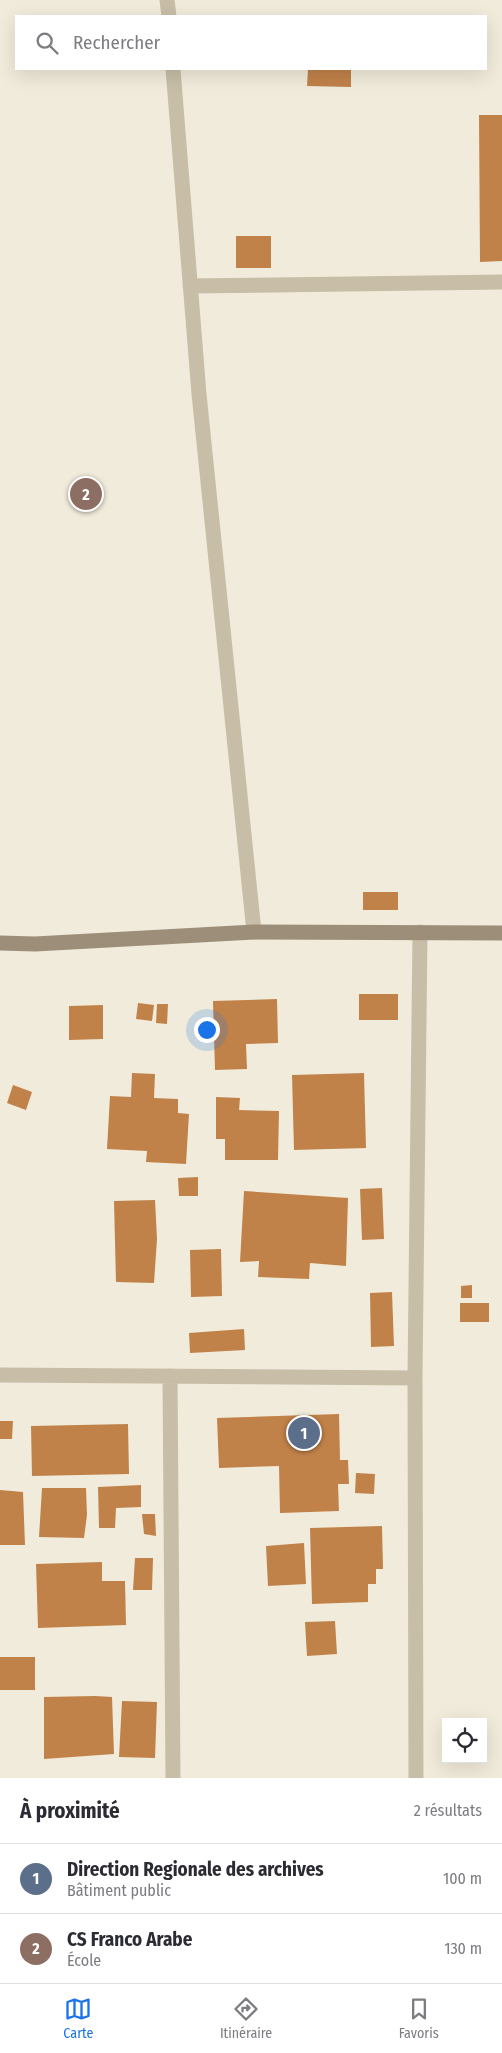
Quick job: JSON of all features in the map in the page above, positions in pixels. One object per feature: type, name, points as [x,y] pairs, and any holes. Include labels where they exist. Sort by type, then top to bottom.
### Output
[{"type":"street","points":[[167,0],[169,15]]},
{"type":"street","points":[[173,70],[199,394],[254,932]]},
{"type":"street","points":[[190,286],[502,282]]},
{"type":"street","points":[[0,944],[35,944],[254,932],[502,933]]},
{"type":"street","points":[[416,1778],[414,1378],[420,932]]},
{"type":"street","points":[[0,1375],[414,1378]]},
{"type":"street","points":[[170,1376],[173,1778]]},
{"type":"building","points":[[308,70],[351,70],[351,87],[307,86]]},
{"type":"building","points":[[479,115],[502,115],[502,261],[480,262]]},
{"type":"building","points":[[236,236],[271,236],[271,268],[236,268]]},
{"type":"building","points":[[363,892],[398,892],[398,910],[363,910]]},
{"type":"building","points":[[359,994],[398,994],[398,1020],[359,1020]]},
{"type":"building","points":[[277,999],[278,1043],[246,1044],[247,1069],[215,1070],[213,1001]]},
{"type":"building","points":[[138,1003],[154,1005],[152,1021],[136,1019]]},
{"type":"building","points":[[157,1004],[168,1004],[167,1024],[156,1023]]},
{"type":"building","points":[[103,1005],[103,1039],[69,1040],[69,1006]]},
{"type":"building","points":[[132,1073],[155,1074],[154,1098],[178,1099],[178,1113],[189,1114],[186,1164],[146,1162],[147,1151],[107,1149],[110,1096],[131,1097]]},
{"type":"building","points":[[364,1073],[366,1148],[294,1150],[292,1075]]},
{"type":"building","points":[[13,1085],[32,1092],[26,1110],[7,1103]]},
{"type":"building","points":[[216,1097],[240,1098],[239,1110],[279,1111],[278,1160],[225,1160],[225,1139],[216,1139]]},
{"type":"building","points":[[198,1177],[198,1196],[179,1196],[178,1178]]},
{"type":"building","points":[[382,1188],[384,1239],[362,1240],[360,1189]]},
{"type":"building","points":[[244,1191],[348,1198],[346,1266],[310,1263],[309,1279],[258,1277],[259,1261],[240,1262]]},
{"type":"building","points":[[155,1200],[157,1239],[154,1283],[116,1282],[114,1201]]},
{"type":"building","points":[[221,1249],[222,1296],[191,1297],[190,1250]]},
{"type":"building","points":[[472,1285],[472,1298],[461,1298],[461,1286]]},
{"type":"building","points":[[392,1292],[394,1346],[371,1347],[370,1293]]},
{"type":"building","points":[[460,1303],[489,1303],[489,1322],[460,1322]]},
{"type":"building","points":[[244,1329],[245,1350],[190,1353],[189,1333]]},
{"type":"building","points":[[339,1414],[340,1460],[348,1460],[349,1484],[338,1484],[339,1511],[280,1513],[279,1466],[219,1468],[217,1418]]},
{"type":"building","points":[[0,1421],[13,1421],[12,1439],[0,1439]]},
{"type":"building","points":[[128,1424],[129,1474],[32,1476],[31,1426]]},
{"type":"building","points":[[356,1473],[375,1474],[374,1494],[355,1493]]},
{"type":"building","points":[[141,1485],[141,1507],[116,1508],[115,1528],[99,1528],[98,1487]]},
{"type":"building","points":[[42,1488],[86,1488],[87,1515],[84,1538],[39,1537]]},
{"type":"building","points":[[0,1490],[23,1492],[25,1545],[0,1545]]},
{"type":"building","points":[[142,1514],[155,1514],[156,1536],[144,1534]]},
{"type":"building","points":[[382,1526],[383,1569],[376,1569],[376,1584],[368,1584],[368,1602],[312,1604],[310,1528]]},
{"type":"building","points":[[304,1543],[306,1584],[268,1586],[266,1546]]},
{"type":"building","points":[[135,1558],[153,1558],[152,1590],[133,1590]]},
{"type":"building","points":[[102,1562],[102,1581],[125,1581],[126,1625],[38,1628],[36,1564]]},
{"type":"building","points":[[335,1621],[337,1654],[307,1656],[305,1622]]},
{"type":"building","points":[[0,1657],[35,1657],[35,1690],[0,1690]]},
{"type":"building","points":[[44,1697],[112,1697],[114,1754],[44,1759]]},
{"type":"building","points":[[122,1701],[157,1702],[155,1758],[119,1757]]},
{"type":"place","name":"CS Franco Arabe","points":[[86,494]]},
{"type":"place","name":"Direction Regionale des archives","points":[[304,1433]]}]
